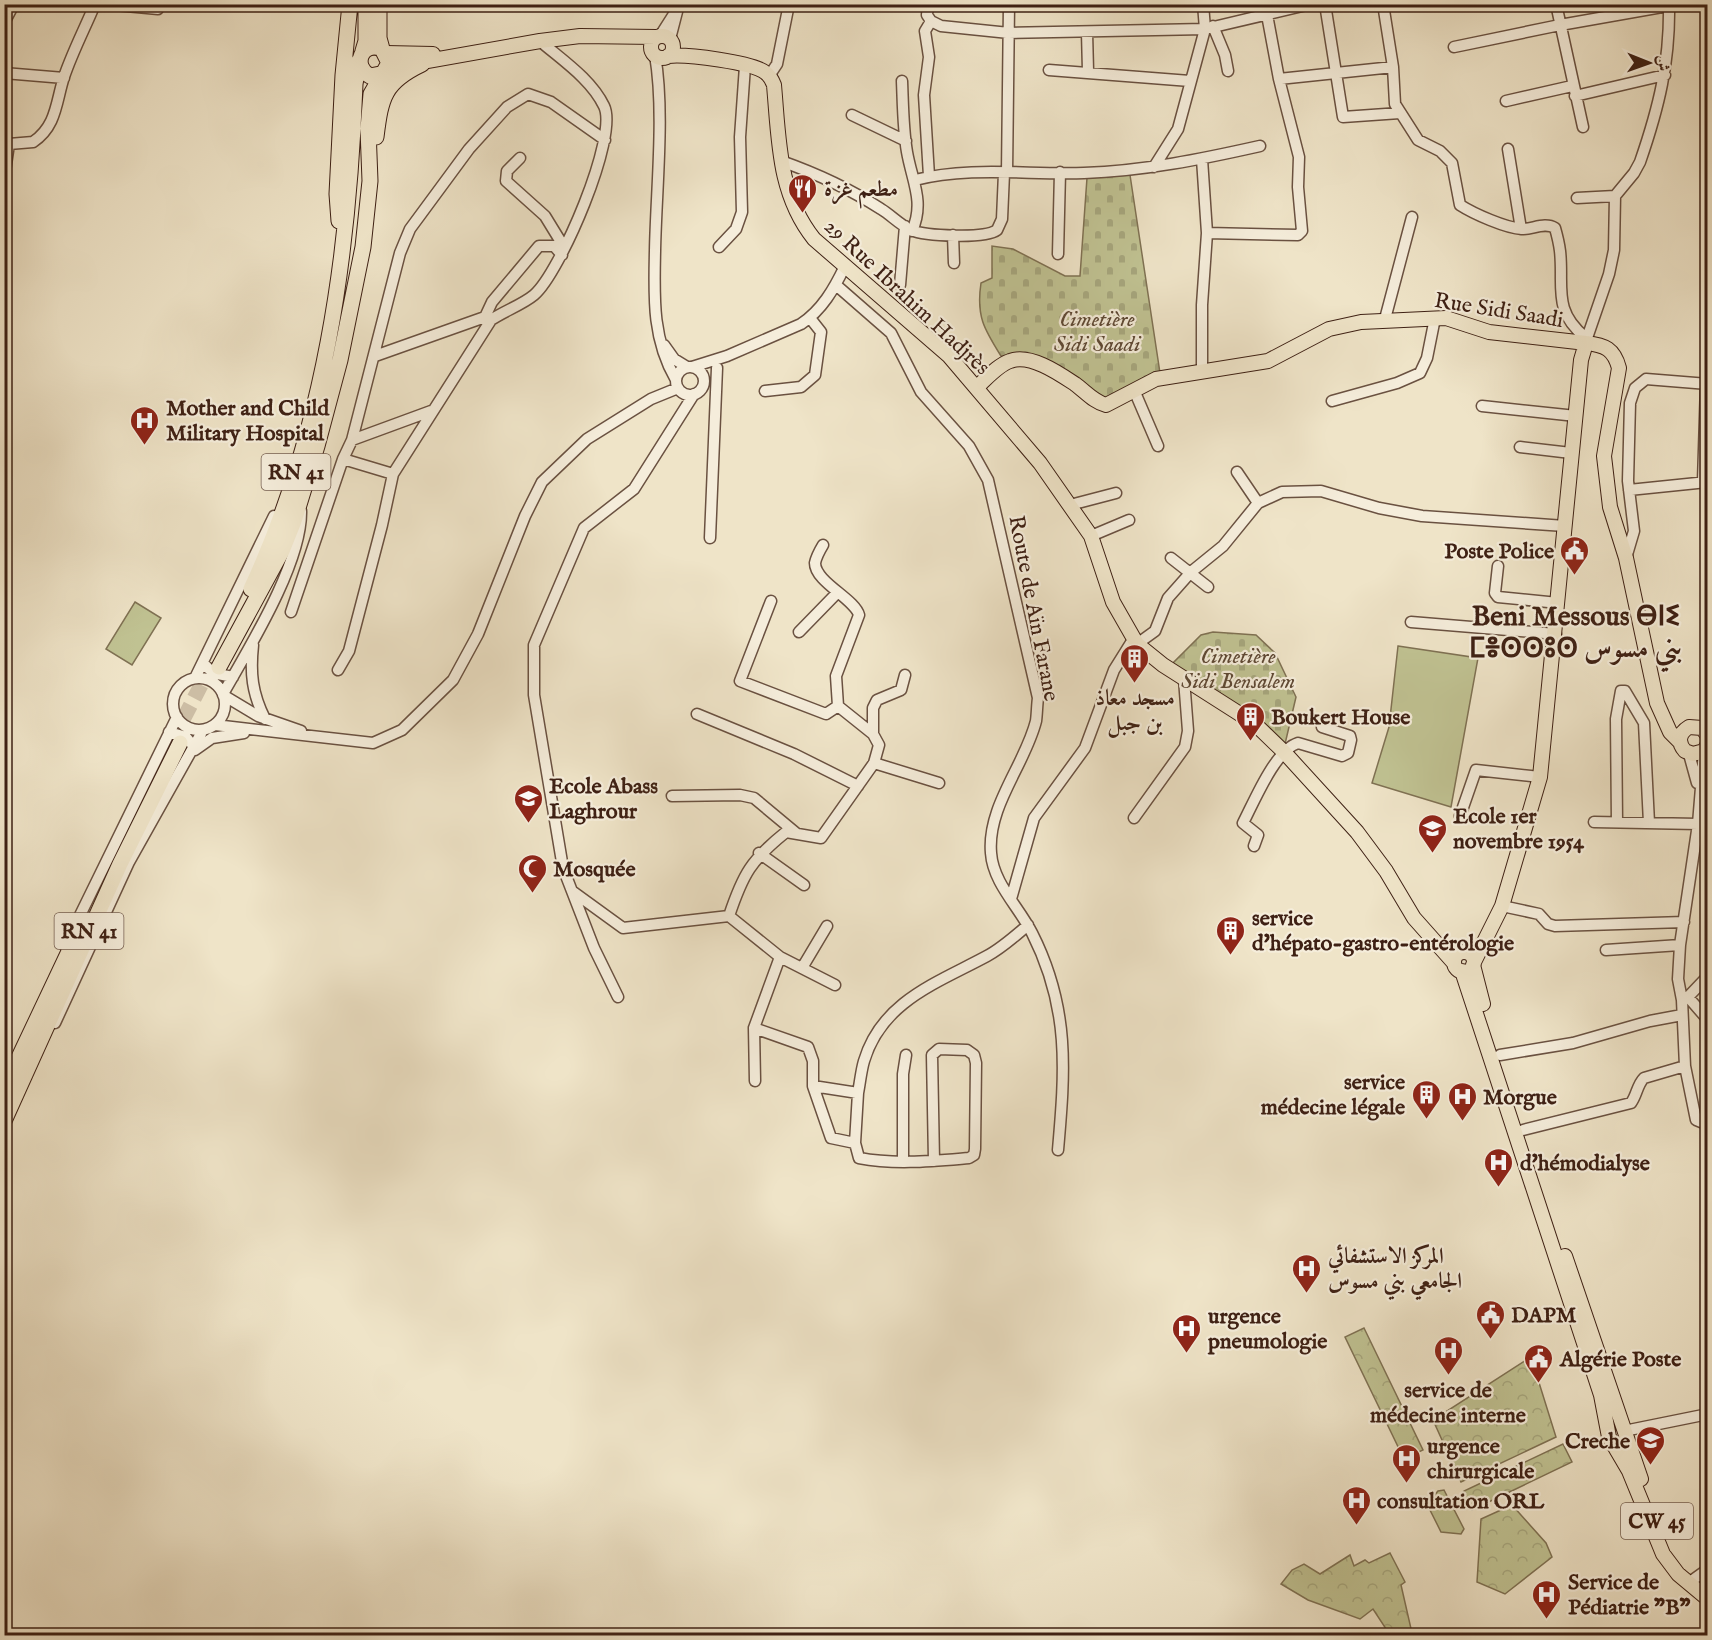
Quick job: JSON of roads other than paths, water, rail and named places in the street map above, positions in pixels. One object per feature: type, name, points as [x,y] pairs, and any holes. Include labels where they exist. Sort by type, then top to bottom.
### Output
[{"type":"highway","points":[[338,269],[337,194],[345,38],[350,4]]},
{"type":"highway","name":"RN 41","points":[[212,664],[282,551],[296,495],[326,354],[348,206],[355,84],[366,41],[366,4]]},
{"type":"highway","points":[[379,4],[379,38],[389,63],[386,70],[370,76],[362,70],[361,56],[372,47],[384,51]]},
{"type":"highway","points":[[370,181],[381,104],[386,90],[403,73],[422,64]]},
{"type":"highway","name":"RN 41","points":[[296,495],[342,349],[363,247],[370,181],[368,129],[370,94],[386,70]]},
{"type":"highway","name":"RN 41","points":[[4,1089],[35,1037],[181,743]]},
{"type":"highway","name":"RN 41","points":[[4,1121],[35,1037]]},
{"type":"main road","points":[[386,70],[540,41],[611,36],[640,45],[662,47],[762,70],[770,76]]},
{"type":"main road","points":[[384,51],[419,55],[486,50]]},
{"type":"main road","name":"29 Rue Ibrahim Hadjrès","points":[[770,76],[774,85],[781,161],[790,200],[814,239],[927,336],[977,387],[1040,463],[1091,536],[1108,591],[1136,641],[1184,679],[1254,723],[1284,752],[1357,832],[1386,871],[1414,918],[1425,930],[1465,961]]},
{"type":"main road","name":"Rue Sidi Saadi","points":[[977,387],[1012,360],[1024,360],[1046,367],[1098,403],[1106,405],[1114,403],[1156,379],[1268,361],[1329,329],[1385,319],[1446,318],[1489,332],[1586,340],[1610,349],[1616,356],[1619,368],[1604,456],[1610,507],[1626,558]]},
{"type":"main road","points":[[1465,961],[1487,938],[1502,906],[1540,777],[1556,634],[1571,453],[1581,360],[1586,340]]},
{"type":"main road","points":[[1626,558],[1660,712],[1670,732],[1689,754],[1706,738],[1698,726],[1689,727],[1684,730],[1680,742]]},
{"type":"main road","points":[[1660,712],[1689,727]]},
{"type":"main road","name":"CW 45","points":[[1465,961],[1500,1055],[1618,1415],[1622,1440],[1663,1535],[1678,1562],[1707,1589]]},
{"type":"main road","name":"CW 45","points":[[1465,961],[1601,1395],[1609,1437],[1622,1440]]},
{"type":"main road","points":[[1605,1422],[1618,1415]]},
{"type":"main road","points":[[1622,1440],[1629,1471],[1663,1554],[1678,1574],[1707,1599]]},
{"type":"street","points":[[4,23],[14,4]]},
{"type":"street","points":[[4,178],[7,143],[33,142],[57,112],[64,78],[95,4]]},
{"type":"street","points":[[104,4],[158,9]]},
{"type":"street","points":[[770,76],[777,64],[789,4]]},
{"type":"street","points":[[928,4],[927,15],[931,21],[941,26],[1009,33],[1209,28],[1266,10],[1311,4]]},
{"type":"street","points":[[781,161],[825,179],[880,208],[908,228],[952,235],[986,235],[997,230],[1002,219],[1006,173],[1009,4]]},
{"type":"street","points":[[1325,4],[1343,117],[1400,113]]},
{"type":"street","points":[[1383,4],[1393,67],[1395,104],[1400,113],[1418,140],[1440,151],[1452,163],[1460,205],[1470,211],[1521,229],[1549,225],[1555,228],[1560,251],[1559,282],[1563,303],[1574,327],[1586,340],[1609,274],[1614,250],[1615,196],[1640,162],[1665,75],[1672,5],[1454,47]]},
{"type":"street","points":[[1556,4],[1582,127]]},
{"type":"street","points":[[1202,6],[1209,28],[1225,55],[1228,71]]},
{"type":"street","points":[[679,7],[662,47],[654,285],[656,329],[660,348],[685,394],[694,394]]},
{"type":"street","points":[[1207,232],[1301,234],[1299,158],[1279,79],[1266,10]]},
{"type":"street","points":[[929,176],[924,95],[928,57],[925,30],[931,21]]},
{"type":"street","points":[[1154,167],[1178,129],[1190,81],[1209,28]]},
{"type":"street","points":[[1087,32],[1088,71]]},
{"type":"street","points":[[375,356],[488,319],[535,294],[574,230],[605,140],[606,107],[588,82],[540,41]]},
{"type":"street","points":[[719,247],[736,229],[742,212],[739,150],[745,66]]},
{"type":"street","points":[[1279,79],[1393,67]]},
{"type":"street","points":[[1049,70],[1088,71],[1190,81]]},
{"type":"street","points":[[4,73],[64,78]]},
{"type":"street","points":[[1506,101],[1665,75]]},
{"type":"street","points":[[900,285],[908,228],[919,209],[906,141],[902,81]]},
{"type":"street","points":[[291,612],[343,459],[352,440],[400,253],[410,230],[469,149],[507,107],[528,94],[551,102],[605,140]]},
{"type":"street","points":[[852,115],[906,141]]},
{"type":"street","points":[[915,180],[965,172],[1060,172],[1154,167],[1260,146]]},
{"type":"street","points":[[1508,149],[1521,229]]},
{"type":"street","points":[[520,158],[507,171],[506,181],[545,216],[563,251]]},
{"type":"street","points":[[1202,159],[1207,232],[1202,305],[1202,370]]},
{"type":"street","points":[[1058,254],[1060,172]]},
{"type":"street","points":[[1577,198],[1615,196]]},
{"type":"street","points":[[1385,319],[1412,217]]},
{"type":"street","points":[[952,235],[954,263]]},
{"type":"street","points":[[338,670],[349,651],[393,474],[488,319],[492,302],[539,246],[554,246],[563,251]]},
{"type":"street","points":[[181,743],[215,725],[373,743],[402,730],[453,680],[478,634],[525,516],[542,482],[587,439],[651,399],[689,367],[727,356],[791,329],[810,318],[836,285],[845,267]]},
{"type":"street","name":"Route de Aïn Farane","points":[[836,285],[891,333],[921,392],[969,446],[988,480],[1038,698],[1036,720],[992,832],[993,867],[1028,925],[1049,973],[1063,1027],[1065,1075],[1058,1150]]},
{"type":"street","points":[[765,391],[801,387],[815,375],[821,332],[810,318]]},
{"type":"street","points":[[1332,401],[1397,383],[1420,373],[1427,358],[1435,318]]},
{"type":"street","points":[[656,329],[670,354],[689,367],[700,371],[703,384]]},
{"type":"street","points":[[618,997],[594,948],[563,868],[534,695],[534,645],[584,528],[634,489],[694,394],[727,356]]},
{"type":"street","points":[[710,538],[717,368]]},
{"type":"street","points":[[1626,558],[1634,531],[1629,490],[1630,403],[1635,388],[1646,379],[1707,384],[1705,482],[1629,490]]},
{"type":"street","points":[[1134,390],[1158,446]]},
{"type":"street","points":[[1482,406],[1576,416]]},
{"type":"street","points":[[352,440],[430,411]]},
{"type":"street","points":[[1520,447],[1571,453]]},
{"type":"street","points":[[343,459],[393,474]]},
{"type":"street","points":[[1237,472],[1258,503]]},
{"type":"street","points":[[1011,899],[1034,818],[1085,748],[1114,670],[1136,641],[1155,631],[1168,598],[1191,572],[1223,546],[1258,503],[1282,492],[1310,490],[1422,516],[1565,526]]},
{"type":"street","points":[[1070,506],[1116,493]]},
{"type":"street","points":[[215,725],[224,711],[223,694],[268,614],[300,532],[296,495]]},
{"type":"street","points":[[202,730],[183,725],[174,710],[175,696],[181,685],[195,678],[212,664],[275,514],[296,495]]},
{"type":"street","points":[[1091,536],[1129,520]]},
{"type":"street","points":[[729,916],[735,897],[759,853],[786,832],[821,838],[874,763],[879,745],[873,734],[838,706],[836,676],[859,615],[857,609],[837,593],[816,568],[815,562],[823,545]]},
{"type":"street","points":[[1171,558],[1208,587]]},
{"type":"street","points":[[1498,566],[1496,593],[1498,597],[1558,603]]},
{"type":"street","points":[[799,633],[837,593]]},
{"type":"street","points":[[771,601],[740,681],[826,714],[838,706]]},
{"type":"street","points":[[1410,622],[1556,634]]},
{"type":"street","points":[[253,641],[250,675],[254,695],[265,719]]},
{"type":"street","points":[[212,664],[213,673],[232,677]]},
{"type":"street","points":[[873,734],[873,708],[877,700],[901,690],[905,675]]},
{"type":"street","points":[[195,678],[215,683],[223,694],[265,719],[322,738]]},
{"type":"street","points":[[1134,818],[1185,747],[1188,719],[1184,679]]},
{"type":"street","points":[[1617,822],[1616,719],[1621,690],[1625,691],[1644,723],[1649,823]]},
{"type":"street","points":[[697,714],[785,750],[858,786]]},
{"type":"street","points":[[35,1037],[63,1009],[129,862],[181,743],[177,717]]},
{"type":"street","points":[[1254,846],[1258,835],[1244,823],[1264,782],[1284,752],[1299,743],[1342,756],[1347,754],[1350,736],[1322,727]]},
{"type":"street","points":[[181,743],[260,731]]},
{"type":"street","points":[[1706,738],[1699,789],[1698,824],[1680,945],[1678,979],[1685,998],[1707,1020]]},
{"type":"street","points":[[1689,754],[1699,789]]},
{"type":"street","points":[[874,763],[939,783]]},
{"type":"street","points":[[1460,816],[1476,771],[1540,777]]},
{"type":"street","points":[[672,796],[740,795],[754,798],[796,833]]},
{"type":"street","points":[[1594,822],[1698,824]]},
{"type":"street","points":[[759,853],[804,885]]},
{"type":"street","points":[[572,891],[623,928],[729,916],[780,957],[835,985]]},
{"type":"street","points":[[1502,906],[1539,914],[1548,924],[1555,927],[1684,922]]},
{"type":"street","points":[[934,1161],[932,1055],[939,1049],[967,1050],[974,1055],[976,1064],[974,1155],[934,1161],[903,1162],[859,1158],[855,1143],[858,1093],[864,1060],[881,1027],[899,1005],[921,989],[989,955],[1028,925]]},
{"type":"street","points":[[802,968],[827,926]]},
{"type":"street","points":[[1606,950],[1680,945]]},
{"type":"street","points":[[755,1081],[754,1028],[780,957]]},
{"type":"street","points":[[1707,976],[1685,998],[1682,1016],[1684,1066],[1693,1111],[1696,1120],[1707,1125]]},
{"type":"street","points":[[1500,1055],[1573,1043],[1650,1021],[1682,1016]]},
{"type":"street","points":[[754,1028],[808,1047],[813,1061],[813,1086],[831,1138],[855,1143]]},
{"type":"street","points":[[903,1162],[903,1074],[906,1055]]},
{"type":"street","points":[[1523,1130],[1631,1103],[1636,1096],[1639,1082],[1644,1078],[1684,1066]]},
{"type":"street","points":[[813,1086],[858,1093]]},
{"type":"street","points":[[1622,1440],[1707,1414]]},
{"type":"street","points":[[1694,1579],[1707,1569]]},
{"type":"tunnel","points":[[173,739],[213,662]]},
{"type":"place","name":"مطعم غزة","points":[[803,214]]},
{"type":"place","name":"Mother and Child Military Hospital","points":[[145,446]]},
{"type":"place","name":"Poste Police","points":[[1575,576]]},
{"type":"place","name":"مسجد معاذ بن جبل","points":[[1135,684]]},
{"type":"place","name":"Boukert House","points":[[1250,742]]},
{"type":"place","name":"Ecole Abass Laghrour","points":[[528,824]]},
{"type":"place","name":"Ecole 1er novembre 1954","points":[[1432,854]]},
{"type":"place","name":"Mosquée","points":[[532,894]]},
{"type":"place","name":"service d'hépato-gastro-entérologie","points":[[1231,956]]},
{"type":"place","name":"service médecine légale","points":[[1426,1120]]},
{"type":"place","name":"Morgue","points":[[1462,1122]]},
{"type":"place","name":"d'hémodialyse","points":[[1499,1188]]},
{"type":"place","name":"المركز الاستشفائي الجامعي بني مسوس","points":[[1307,1294]]},
{"type":"place","name":"DAPM","points":[[1490,1340]]},
{"type":"place","name":"urgence pneumologie","points":[[1187,1354]]},
{"type":"place","name":"service de médecine interne","points":[[1448,1376]]},
{"type":"place","name":"Algérie Poste","points":[[1539,1384]]},
{"type":"place","name":"Creche","points":[[1651,1466]]},
{"type":"place","name":"urgence chirurgicale","points":[[1406,1484]]},
{"type":"place","name":"consultation ORL","points":[[1356,1526]]},
{"type":"place","name":"Service de Pédiatrie \"B\"","points":[[1547,1620]]},
{"type":"district","name":"Beni Messous ⴱⵏⵉ ⵎⴻⵙⵙⵓⵙ بني مسوس","points":[[1576,631]]},
{"type":"park label","name":"Cimetière Sidi Saadi","points":[[1097,330]]},
{"type":"park label","name":"Cimetière Sidi Bensalem","points":[[1238,668]]}]
